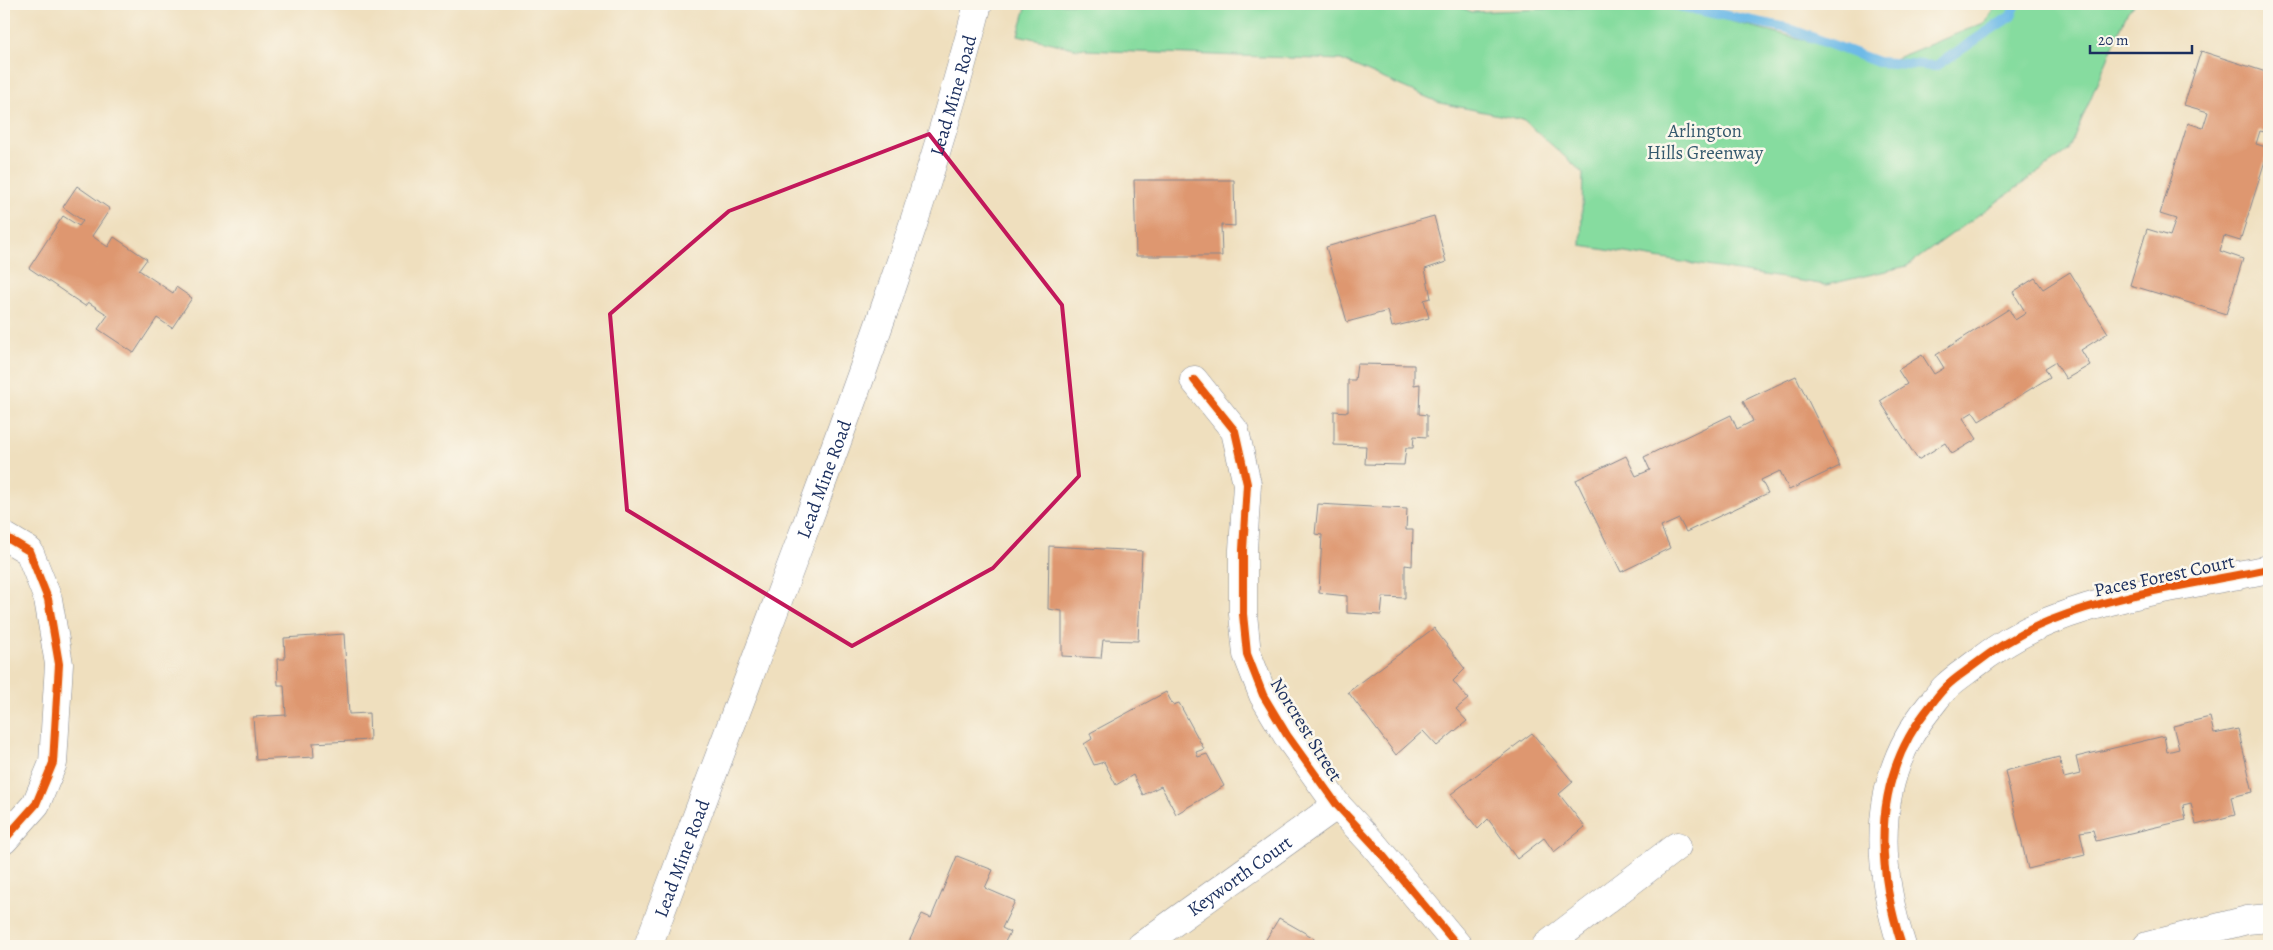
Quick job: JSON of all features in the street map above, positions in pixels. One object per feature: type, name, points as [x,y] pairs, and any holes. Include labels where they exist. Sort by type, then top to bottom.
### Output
[{"type":"street","name":"Lead Mine Road","points":[[648,946],[849,410],[896,275],[958,84],[978,4]]},
{"type":"street","name":"Norcrest Street","points":[[1194,380],[1235,431],[1247,484],[1243,550],[1243,614],[1247,654],[1263,695],[1287,735],[1337,805],[1374,845],[1458,946]]},
{"type":"street","points":[[4,536],[29,551],[48,599],[59,664],[53,762],[36,804],[4,840]]},
{"type":"street","name":"Paces Forest Court","points":[[1902,946],[1891,911],[1883,847],[1887,794],[1902,747],[1921,716],[1946,686],[1986,656],[2048,622],[2111,601],[2269,569]]},
{"type":"street","name":"Keyworth Court","points":[[1141,946],[1337,805]]},
{"type":"street","points":[[1546,946],[1677,846]]},
{"type":"street","points":[[2147,946],[2247,920],[2269,918]]},
{"type":"highlighted area","points":[[929,134],[1062,305],[1079,476],[993,568],[852,646],[627,510],[610,314],[729,211]]},
{"type":"green space","name":"Arlington Hills Greenway","points":[[1027,4],[1453,4],[1472,12],[1662,4],[1889,61],[1986,22],[1997,4],[2136,4],[2128,11],[2068,151],[1907,266],[1826,285],[1581,246],[1583,173],[1524,120],[1440,103],[1341,60],[1086,50],[1086,48],[1078,49],[1018,35]]},
{"type":"building","points":[[2201,51],[2269,73],[2269,133],[2260,131],[2256,144],[2269,148],[2240,241],[2224,236],[2220,251],[2243,259],[2226,314],[2130,285],[2147,229],[2170,236],[2176,219],[2160,214],[2188,123],[2203,128],[2208,112],[2184,105]]},
{"type":"building","points":[[1134,180],[1234,180],[1235,226],[1221,225],[1222,256],[1136,256]]},
{"type":"building","points":[[77,186],[110,209],[92,236],[108,247],[114,237],[147,259],[139,270],[173,293],[176,287],[192,298],[172,328],[157,318],[134,353],[98,329],[108,315],[88,302],[85,306],[29,268],[63,216],[79,226],[83,221],[63,207]]},
{"type":"building","points":[[1434,216],[1446,262],[1425,269],[1431,298],[1424,300],[1429,318],[1392,327],[1388,311],[1347,322],[1326,247]]},
{"type":"building","points":[[2070,272],[2108,333],[2081,350],[2090,365],[2066,379],[2055,362],[2045,368],[2050,377],[1979,421],[1973,412],[1963,418],[1977,439],[1952,454],[1945,443],[1918,460],[1880,401],[1907,384],[1898,370],[1922,355],[1934,374],[1944,368],[1936,355],[2009,309],[2015,320],[2026,313],[2013,292],[2035,278],[2043,289]]},
{"type":"building","points":[[1357,364],[1414,365],[1414,385],[1420,384],[1419,414],[1427,415],[1427,437],[1414,436],[1413,448],[1406,448],[1404,465],[1365,464],[1366,446],[1334,445],[1334,411],[1348,412],[1348,380],[1355,380]]},
{"type":"building","points":[[1796,376],[1840,466],[1789,490],[1780,471],[1761,480],[1768,493],[1686,532],[1679,519],[1661,527],[1670,548],[1621,572],[1576,480],[1626,456],[1636,476],[1650,470],[1644,457],[1731,415],[1737,429],[1753,421],[1743,401]]},
{"type":"building","points":[[1318,504],[1407,509],[1406,530],[1413,530],[1412,566],[1405,565],[1405,598],[1383,597],[1381,615],[1347,613],[1347,596],[1319,593],[1322,535],[1315,534]]},
{"type":"building","points":[[1049,546],[1142,551],[1138,641],[1103,640],[1101,658],[1062,656],[1062,611],[1048,609]]},
{"type":"building","points":[[1434,628],[1465,669],[1453,681],[1468,699],[1456,709],[1467,721],[1437,746],[1423,731],[1396,755],[1348,692]]},
{"type":"building","points":[[344,634],[349,714],[369,713],[370,740],[313,743],[314,757],[256,760],[253,717],[286,715],[284,685],[278,685],[277,659],[285,659],[284,638]]},
{"type":"building","points":[[1166,692],[1173,705],[1179,703],[1204,749],[1196,752],[1198,757],[1207,754],[1224,786],[1176,814],[1161,786],[1143,795],[1133,775],[1116,785],[1104,762],[1094,765],[1084,744],[1092,739],[1090,733]]},
{"type":"building","points":[[2210,717],[2214,734],[2238,729],[2253,792],[2231,797],[2235,815],[2196,825],[2191,803],[2183,805],[2186,820],[2096,841],[2093,830],[2080,832],[2085,855],[2028,869],[2005,771],[2059,757],[2064,778],[2080,774],[2076,757],[2164,736],[2167,752],[2179,749],[2173,726]]},
{"type":"building","points":[[1532,733],[1573,782],[1559,794],[1585,827],[1554,852],[1544,838],[1517,859],[1488,819],[1478,829],[1451,794]]},
{"type":"building","points":[[957,856],[993,870],[985,888],[1015,901],[1002,928],[1010,932],[1003,946],[907,946],[922,914],[931,918]]},
{"type":"building","points":[[1279,918],[1314,938],[1310,946],[1262,946]]},
{"type":"waterway","points":[[1669,4],[1787,28],[1878,62],[1936,66],[2011,16],[2016,4]]},
{"type":"cycle path","points":[[1194,380],[1235,431],[1247,484],[1243,550],[1243,614],[1247,654],[1263,695],[1287,735],[1337,805],[1374,845],[1458,946]]},
{"type":"cycle path","points":[[4,536],[29,551],[48,599],[59,664],[53,763],[36,804],[4,840]]},
{"type":"cycle path","points":[[1902,946],[1893,915],[1884,852],[1884,822],[1889,791],[1897,762],[1911,733],[1944,688],[1982,659],[2019,635],[2076,611],[2130,596],[2269,569]]}]
